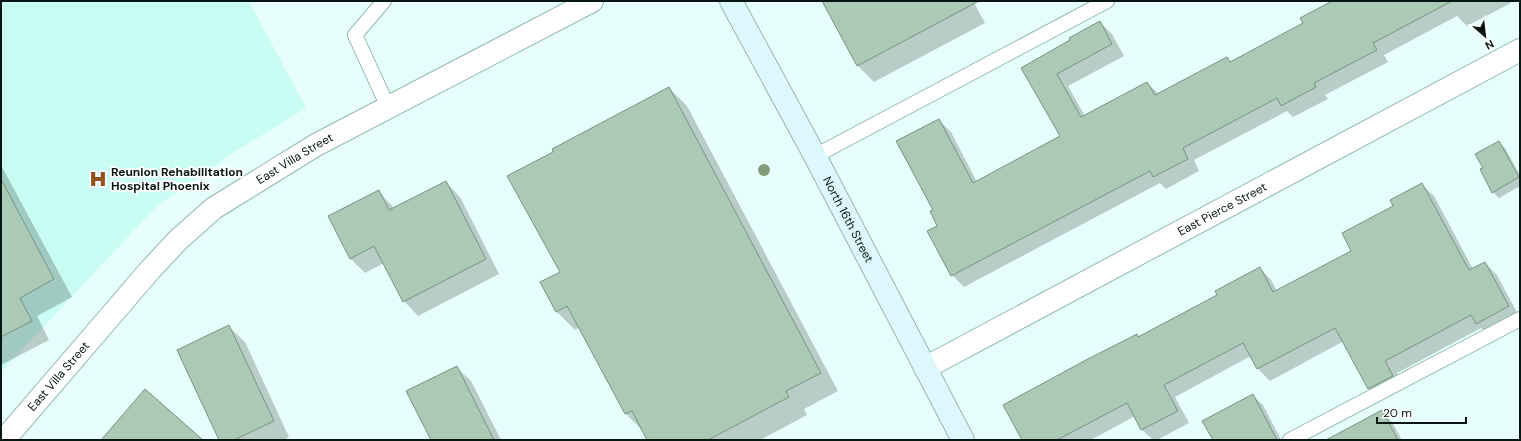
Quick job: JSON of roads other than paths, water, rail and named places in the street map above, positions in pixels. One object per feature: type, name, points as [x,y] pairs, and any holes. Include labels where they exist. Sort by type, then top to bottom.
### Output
[{"type":"main road","name":"North 16th Street","points":[[731,1],[815,156],[963,440]]},
{"type":"street","name":"East Villa Street","points":[[4,440],[150,270],[178,240],[214,208],[316,144],[592,1]]},
{"type":"street","name":"East Pierce Street","points":[[925,368],[1520,50]]},
{"type":"lane","points":[[384,1],[355,35],[388,107]]},
{"type":"lane","points":[[815,156],[1107,1]]},
{"type":"lane","points":[[1290,440],[1520,319]]},
{"type":"place","name":"Reunion Rehabilitation Hospital Phoenix","points":[[98,179]]}]
